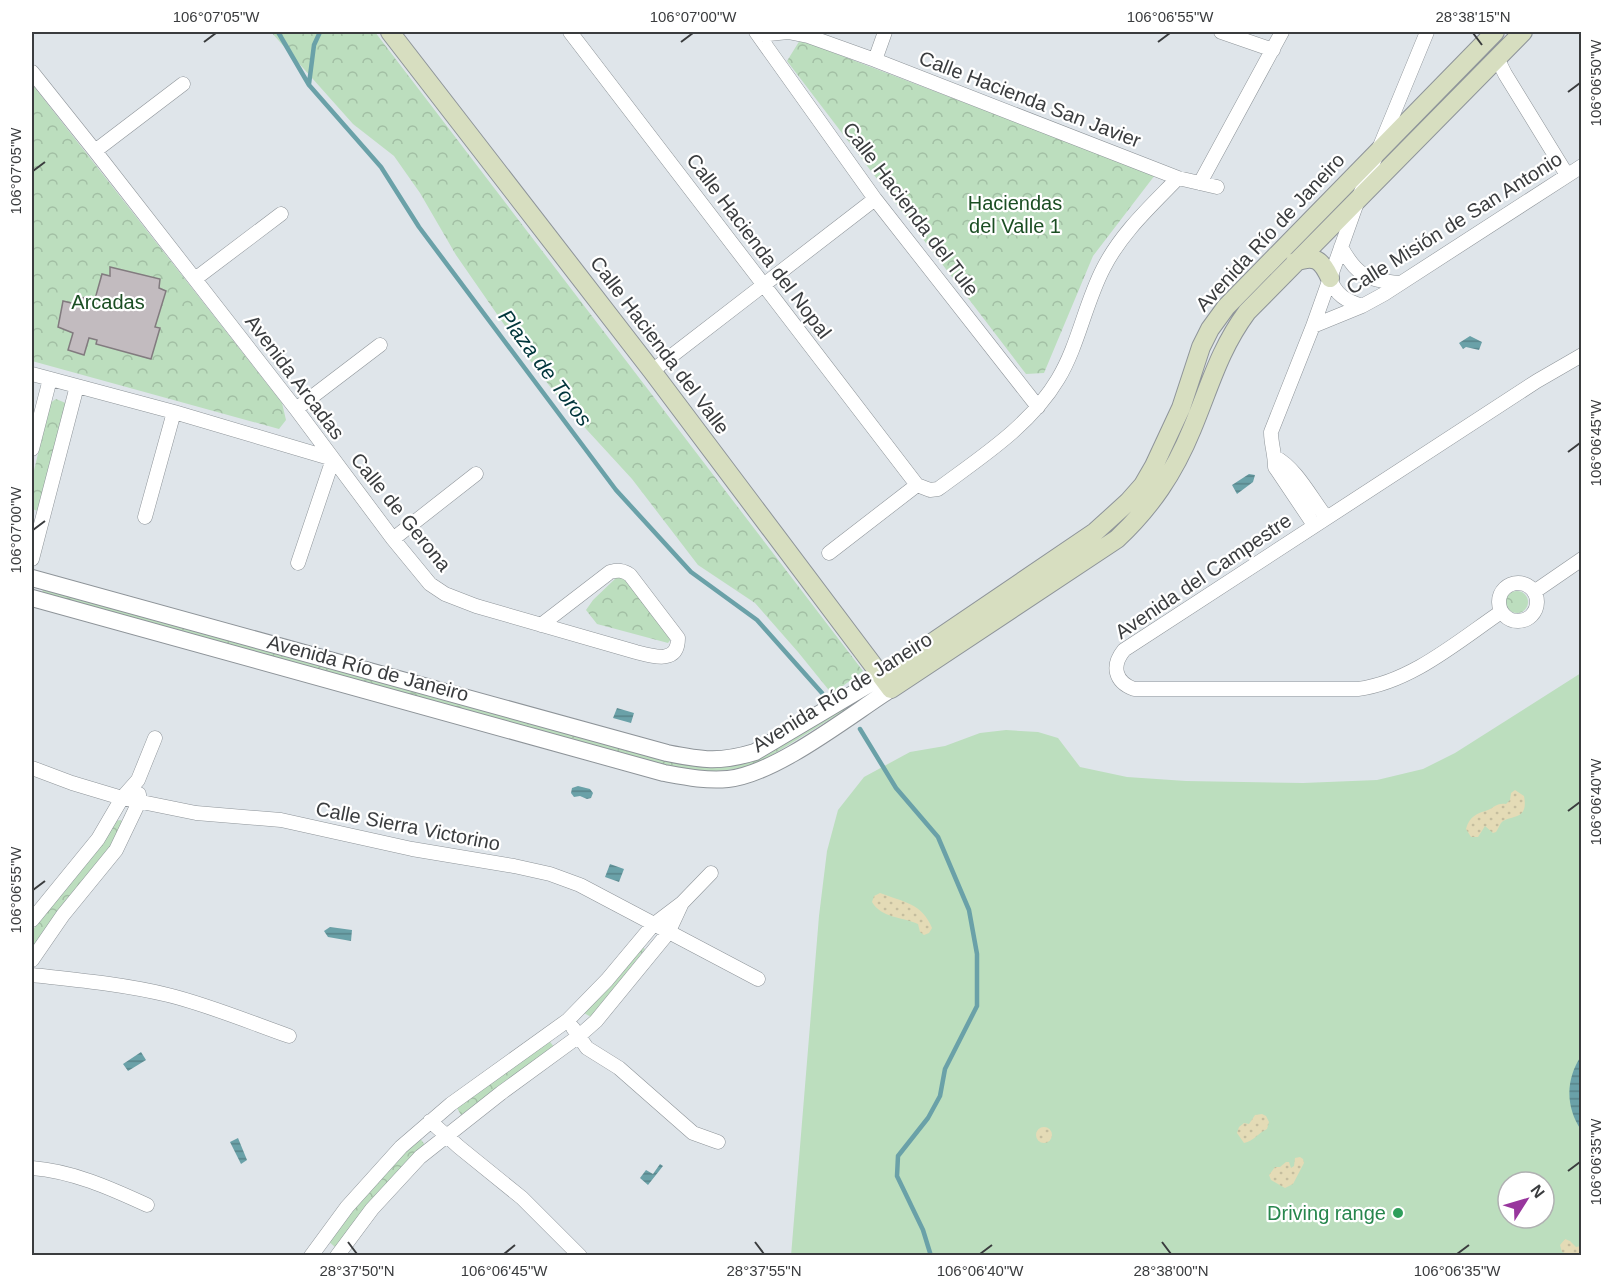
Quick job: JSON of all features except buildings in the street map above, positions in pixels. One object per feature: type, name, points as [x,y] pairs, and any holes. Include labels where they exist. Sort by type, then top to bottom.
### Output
[{"type":"main road","name":"Calle Hacienda del Valle","points":[[390,32],[652,371],[887,682]]},
{"type":"main road","name":"Avenida Río de Janeiro","points":[[887,682],[1095,532],[1128,502],[1143,485],[1154,466],[1181,408],[1210,328],[1226,307],[1496,32]]},
{"type":"main road","name":"Avenida Río de Janeiro","points":[[887,682],[1117,539],[1140,517],[1170,474],[1192,431],[1215,367],[1233,332],[1247,312],[1523,32]]},
{"type":"main road","points":[[1295,262],[1308,258],[1316,260],[1324,266],[1330,279]]},
{"type":"street","name":"Calle Hacienda del Nopal","points":[[570,32],[917,485]]},
{"type":"street","points":[[874,60],[885,32]]},
{"type":"street","points":[[1221,32],[1273,50]]},
{"type":"street","points":[[1200,183],[1282,32]]},
{"type":"street","points":[[1314,525],[1275,467],[1271,432],[1313,326],[1359,197],[1427,32]]},
{"type":"street","name":"Calle Hacienda San Javier","points":[[758,33],[799,34],[874,60],[1178,178],[1217,187]]},
{"type":"street","name":"Calle Hacienda del Tule","points":[[758,33],[875,199],[1038,407]]},
{"type":"street","points":[[1497,58],[1567,175]]},
{"type":"street","name":"Avenida Arcadas","points":[[32,72],[333,459]]},
{"type":"street","points":[[95,151],[183,84]]},
{"type":"street","name":"Calle Misión de San Antonio","points":[[1313,326],[1362,306],[1384,294],[1581,166]]},
{"type":"street","points":[[829,553],[917,485],[930,490],[938,489],[1017,429],[1038,407],[1058,378],[1103,268],[1114,249],[1130,228],[1178,178]]},
{"type":"street","points":[[652,371],[875,199]]},
{"type":"street","points":[[195,279],[281,214]]},
{"type":"street","points":[[1341,247],[1351,264],[1365,276],[1379,281],[1399,283]]},
{"type":"street","points":[[1330,279],[1345,300],[1362,306]]},
{"type":"street","points":[[296,409],[380,345]]},
{"type":"street","name":"Avenida del Campestre","points":[[1501,612],[1409,673],[1375,687],[1358,689],[1134,689],[1120,679],[1116,669],[1118,658],[1124,650],[1537,381],[1581,356]]},
{"type":"street","name":"Avenida Arcadas","points":[[32,374],[174,412],[333,459]]},
{"type":"street","points":[[32,449],[51,379]]},
{"type":"street","points":[[32,559],[37,516],[77,386]]},
{"type":"street","points":[[145,517],[174,412]]},
{"type":"street","points":[[1275,457],[1294,474],[1326,518]]},
{"type":"street","points":[[298,562],[333,459]]},
{"type":"street","name":"Calle de Gerona","points":[[333,459],[430,584],[445,594],[476,606],[541,625],[658,657],[666,657],[678,645],[678,638],[625,571],[610,572],[541,625]]},
{"type":"street","points":[[393,538],[476,474]]},
{"type":"street","points":[[1534,592],[1581,559]]},
{"type":"street","name":"Avenida Río de Janeiro","points":[[32,578],[667,753],[706,761],[737,758],[755,752],[887,682]]},
{"type":"street","points":[[1524,584],[1534,592],[1537,602],[1530,617],[1515,621],[1501,612],[1500,595],[1508,586],[1524,584]]},
{"type":"street","name":"Avenida Río de Janeiro","points":[[32,598],[664,773],[703,780],[729,779],[748,775],[774,765],[887,682]]},
{"type":"street","points":[[32,920],[98,839],[122,798],[138,780],[155,738]]},
{"type":"street","name":"Calle Sierra Victorino","points":[[32,768],[72,783],[139,802],[196,813],[281,820],[412,849],[550,874],[624,907],[653,925],[758,979]]},
{"type":"street","points":[[32,960],[63,915],[116,850],[139,802],[138,780]]},
{"type":"street","points":[[316,1254],[374,1174],[401,1147],[430,1120],[568,1020],[607,980],[653,925],[682,903],[711,873]]},
{"type":"street","points":[[337,1256],[372,1209],[398,1180],[446,1135],[596,1021],[668,933],[682,903]]},
{"type":"street","points":[[32,975],[114,985],[167,995],[211,1007],[289,1036]]},
{"type":"street","points":[[568,1020],[587,1048],[618,1068],[693,1133],[718,1142]]},
{"type":"street","points":[[430,1120],[522,1198],[580,1256]]},
{"type":"street","points":[[32,1168],[82,1179],[112,1189],[147,1205]]},
{"type":"green space","points":[[271,32],[375,32],[863,671],[832,694],[755,603],[698,565],[632,479],[565,406],[519,346],[456,255],[420,193],[394,156],[353,124]]},
{"type":"green space","name":"Haciendas del Valle 1","points":[[800,40],[1155,175],[1093,256],[1044,373],[1026,374],[787,61]]},
{"type":"green space","name":"Arcadas","points":[[32,84],[282,403],[286,420],[279,429],[32,361]]},
{"type":"green space","points":[[56,399],[68,404],[38,511],[32,509],[32,479],[50,403]]},
{"type":"green space","points":[[617,577],[636,580],[675,634],[668,643],[597,624],[586,610]]},
{"type":"green space","points":[[43,588],[711,766],[873,686],[879,689],[759,763],[721,771],[683,770],[494,720],[42,594]]},
{"type":"green space","points":[[1517,591],[1525,594],[1528,602],[1525,610],[1517,613],[1509,610],[1506,602],[1509,594]]},
{"type":"green space","points":[[1581,673],[1581,1255],[791,1256],[819,916],[827,851],[838,810],[864,777],[910,752],[945,746],[980,733],[1006,730],[1038,732],[1058,738],[1080,767],[1127,777],[1186,781],[1303,783],[1377,780],[1423,769],[1455,753]]},
{"type":"green space","points":[[121,820],[125,828],[32,953],[32,931],[114,821]]},
{"type":"green space","points":[[639,945],[645,949],[591,1017],[584,1013]]},
{"type":"green space","points":[[548,1039],[554,1047],[461,1115],[457,1108]]},
{"type":"green space","points":[[419,1137],[425,1145],[368,1204],[335,1247],[328,1241],[362,1198]]},
{"type":"sand","points":[[1515,790],[1524,796],[1524,810],[1521,814],[1505,820],[1496,832],[1493,833],[1485,826],[1478,837],[1471,837],[1466,829],[1472,818],[1498,805],[1506,804]]},
{"type":"sand","points":[[880,893],[917,908],[932,928],[929,933],[924,935],[920,932],[918,924],[887,914],[876,907],[872,902],[874,896]]},
{"type":"sand","points":[[1262,1114],[1269,1122],[1267,1129],[1251,1141],[1244,1143],[1237,1133],[1239,1127],[1244,1123],[1249,1124],[1255,1115]]},
{"type":"sand","points":[[1041,1127],[1047,1127],[1052,1135],[1050,1141],[1041,1143],[1036,1138],[1036,1132]]},
{"type":"sand","points":[[1300,1157],[1304,1163],[1293,1184],[1285,1188],[1271,1180],[1269,1175],[1275,1167],[1289,1162],[1291,1168],[1294,1166],[1295,1158]]},
{"type":"sand","points":[[1565,1239],[1576,1247],[1581,1246],[1581,1255],[1562,1252],[1560,1245]]},
{"type":"water","points":[[1470,336],[1482,342],[1479,350],[1466,347],[1463,349],[1459,343]]},
{"type":"water","points":[[1249,474],[1255,475],[1253,482],[1237,494],[1232,485]]},
{"type":"water","points":[[617,708],[634,713],[631,723],[613,718]]},
{"type":"water","points":[[578,786],[590,789],[593,793],[591,798],[574,797],[571,793],[572,788]]},
{"type":"water","points":[[610,864],[624,869],[619,882],[605,877]]},
{"type":"water","points":[[330,927],[352,930],[351,941],[328,937],[324,931]]},
{"type":"water","points":[[141,1052],[146,1060],[128,1071],[123,1064]]},
{"type":"water","points":[[1581,1056],[1581,1130],[1572,1112],[1569,1093],[1572,1074]]},
{"type":"water","points":[[238,1138],[247,1160],[241,1164],[230,1142]]},
{"type":"water","points":[[660,1164],[663,1166],[648,1185],[640,1178],[646,1170],[653,1174]]},
{"type":"waterway","name":"Plaza de Toros","points":[[278,32],[309,85],[381,167],[419,227],[616,490],[691,572],[757,620],[822,693]]},
{"type":"waterway","points":[[309,84],[314,45],[320,32]]},
{"type":"waterway","name":"Plaza de Toros","points":[[860,729],[896,788],[938,837],[969,910],[977,954],[977,1006],[945,1069],[940,1096],[928,1118],[898,1156],[897,1176],[923,1230],[931,1256]]},
{"type":"place","name":"Driving range","points":[[1398,1213]]}]
